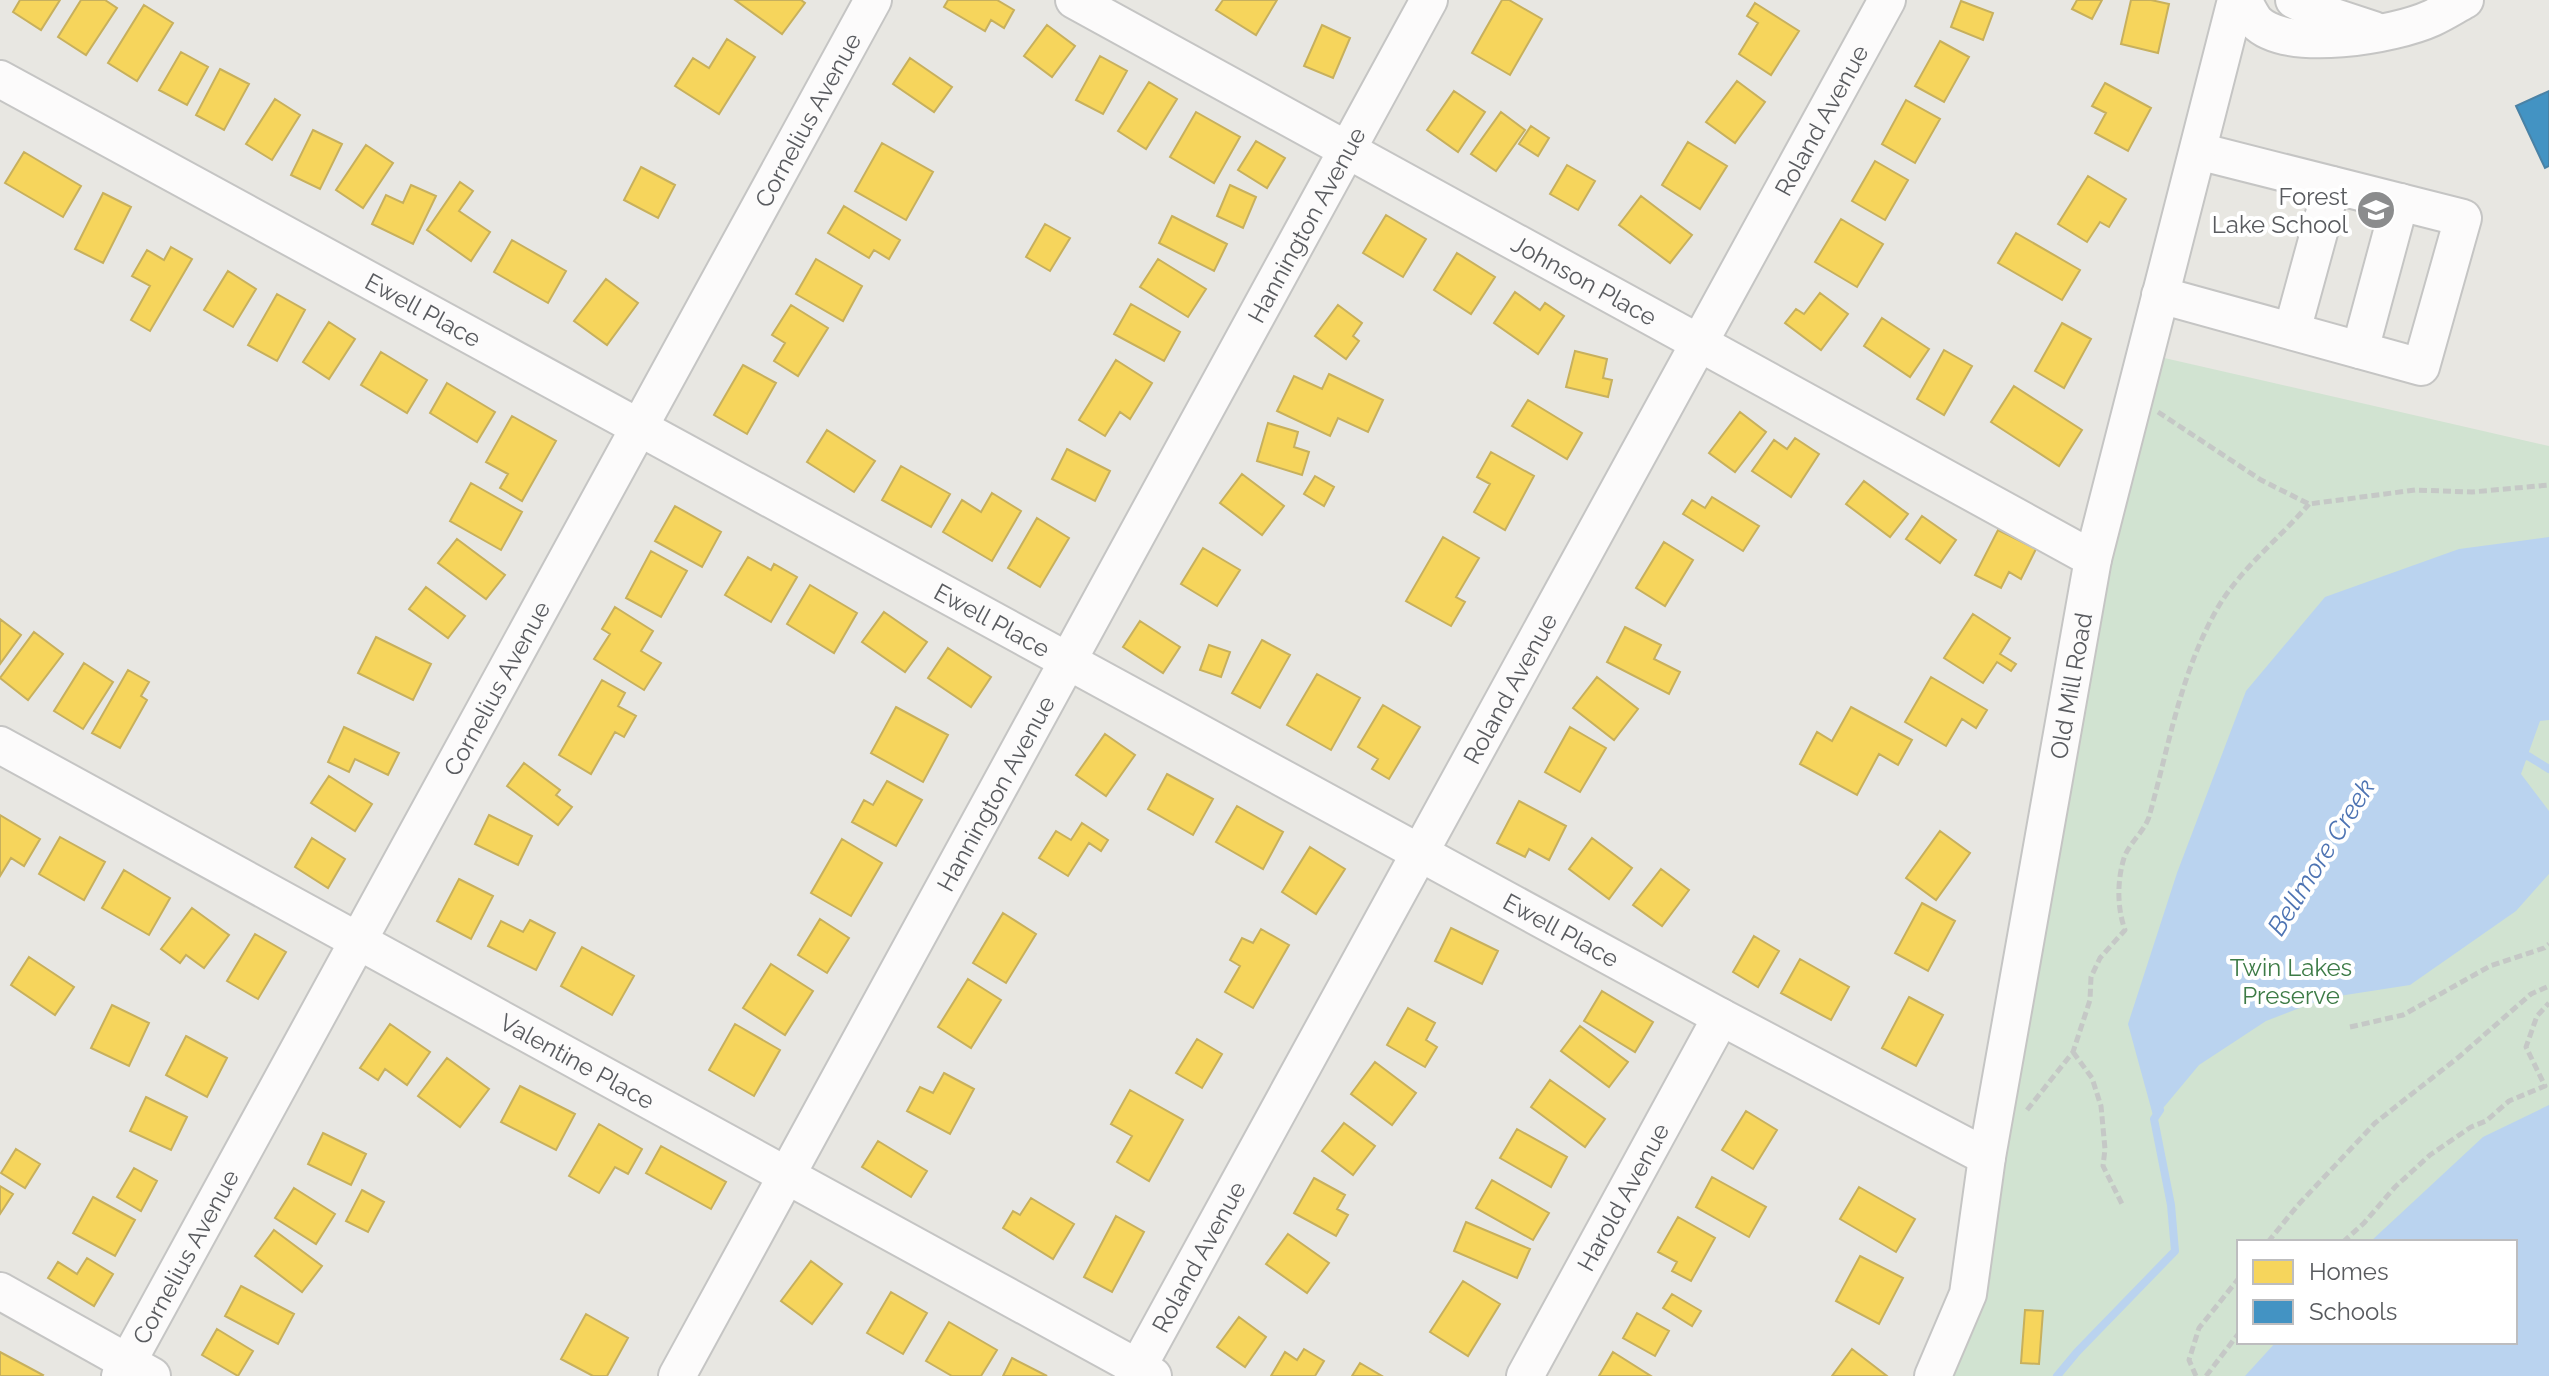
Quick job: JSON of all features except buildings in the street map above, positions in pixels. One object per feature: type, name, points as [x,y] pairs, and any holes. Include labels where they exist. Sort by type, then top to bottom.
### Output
[{"type":"street","name":"Cornelius Avenue","points":[[133,1371],[357,942],[873,0]]},
{"type":"street","name":"Johnson Place","points":[[1074,0],[2093,559]]},
{"type":"street","name":"Hannington Avenue","points":[[677,1376],[1429,0]]},
{"type":"street","name":"Roland Avenue","points":[[1141,1373],[1419,853],[1887,0]]},
{"type":"street","name":"Old Mill Road","points":[[1933,1376],[1968,1294],[1987,1157],[2093,559],[2236,0]]},
{"type":"street","points":[[2243,0],[2256,22],[2275,32],[2303,39],[2333,41],[2405,28],[2431,19],[2465,0]]},
{"type":"street","points":[[2294,0],[2316,11],[2379,32]]},
{"type":"street","name":"Ewell Place","points":[[0,79],[1721,1017],[1987,1157]]},
{"type":"street","points":[[2160,295],[2421,367],[2463,218],[2198,151]]},
{"type":"street","points":[[2292,331],[2332,185]]},
{"type":"street","points":[[2360,350],[2400,202]]},
{"type":"street","name":"Valentine Place","points":[[0,745],[1141,1373]]},
{"type":"street","name":"Harold Avenue","points":[[1525,1376],[1721,1017]]},
{"type":"street","points":[[0,1291],[133,1371]]},
{"type":"path","points":[[2133,398],[2188,430],[2261,480],[2309,504],[2415,490],[2472,492],[2549,485]]},
{"type":"path","points":[[2023,1115],[2073,1052],[2090,1000],[2091,977],[2100,958],[2125,930],[2119,892],[2124,857],[2147,821],[2175,711],[2190,667],[2217,608],[2255,558],[2309,504]]},
{"type":"path","points":[[2350,1027],[2403,1015],[2490,966],[2549,944]]},
{"type":"path","points":[[2270,1240],[2375,1123],[2460,1056],[2531,994],[2549,986]]},
{"type":"path","points":[[2345,1240],[2430,1155],[2471,1127],[2486,1121],[2509,1101],[2547,1084],[2526,1047],[2537,1016],[2549,1003]]},
{"type":"path","points":[[2073,1052],[2092,1078],[2101,1106],[2105,1149],[2103,1166],[2122,1204]]},
{"type":"path","points":[[2196,1376],[2189,1360],[2199,1328],[2237,1280]]},
{"type":"path","points":[[2206,1376],[2237,1336]]},
{"type":"green space","name":"Twin Lakes Preserve","points":[[2160,357],[2549,446],[2549,1376],[1944,1376],[2124,469]]},
{"type":"water","points":[[2549,537],[2549,720],[2540,721],[2521,774],[2549,811],[2549,874],[2516,911],[2410,985],[2326,998],[2266,1021],[2199,1065],[2154,1119],[2128,1024],[2177,873],[2246,691],[2325,597],[2459,549]]},
{"type":"water","points":[[2549,1105],[2549,1376],[2245,1376],[2274,1344],[2517,1344],[2517,1240],[2372,1240],[2483,1137]]},
{"type":"waterway","name":"Bellmore Creek","points":[[2518,757],[2528,756],[2549,769]]},
{"type":"waterway","name":"Bellmore Creek","points":[[2057,1376],[2175,1251],[2171,1205],[2154,1119],[2160,1110]]},
{"type":"place","name":"Forest Lake School","points":[[2376,210]]}]
